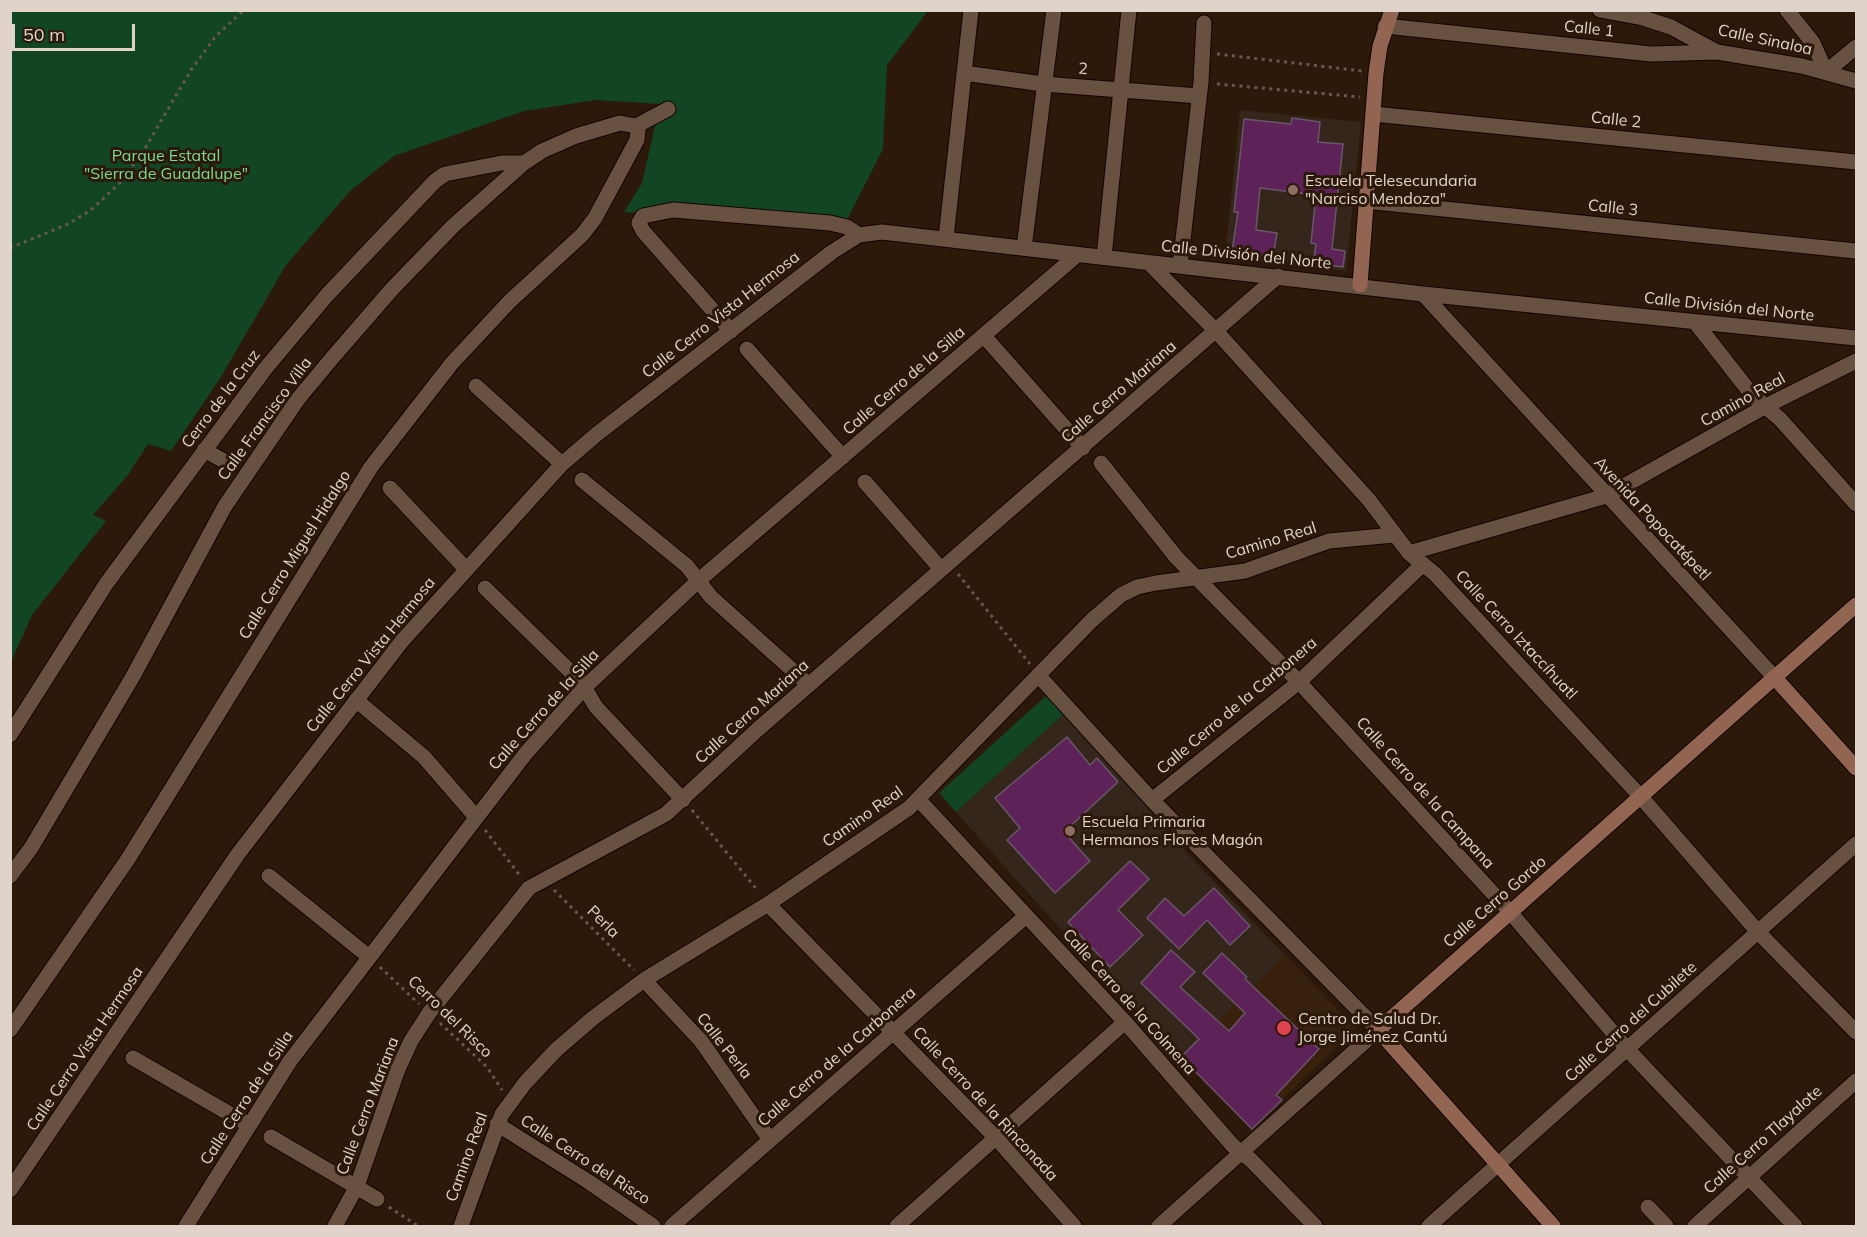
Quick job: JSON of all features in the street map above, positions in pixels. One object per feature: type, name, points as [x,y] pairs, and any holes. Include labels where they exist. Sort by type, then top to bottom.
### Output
[{"type":"street","points":[[946,238],[971,10]]},
{"type":"street","points":[[1024,248],[1054,10]]},
{"type":"street","points":[[1104,257],[1129,10]]},
{"type":"street","points":[[1360,285],[1376,73],[1385,27],[1392,10]]},
{"type":"street","name":"Calle Sinaloa","points":[[1600,10],[1640,14],[1671,27],[1717,52],[1826,72],[1857,81]]},
{"type":"street","points":[[1787,10],[1813,43],[1826,72],[1857,47]]},
{"type":"street","points":[[1180,266],[1200,89],[1204,23]]},
{"type":"street","name":"Calle 1","points":[[1385,27],[1651,54],[1717,52]]},
{"type":"street","name":"2","points":[[964,73],[1043,84],[1121,91],[1200,89]]},
{"type":"street","name":"Calle 2","points":[[1373,106],[1857,162]]},
{"type":"street","name":"Calle Francisco Villa","points":[[10,876],[31,848],[132,678],[225,506],[298,399],[400,281],[453,226],[524,163],[542,151],[576,136],[620,123],[636,126],[668,109]]},
{"type":"street","name":"Calle Cerro Miguel Hidalgo","points":[[10,1030],[128,859],[371,467],[452,363],[510,301],[582,235],[595,218],[637,140],[636,126]]},
{"type":"street","name":"Cerro de la Cruz","points":[[10,735],[106,584],[265,369],[327,295],[379,251],[435,181],[445,174],[502,163],[524,163]]},
{"type":"street","name":"Calle 3","points":[[1365,201],[1857,251]]},
{"type":"street","name":"Calle División del Norte","points":[[730,331],[643,231],[639,223],[643,216],[673,210],[830,224],[847,227],[859,235],[882,232],[946,238],[1423,294],[1857,338]]},
{"type":"street","name":"Calle Cerro Vista Hermosa","points":[[10,1190],[238,854],[402,641],[466,569],[562,464],[597,434],[832,252],[859,235]]},
{"type":"street","name":"Calle Cerro de la Silla","points":[[186,1227],[290,1062],[368,956],[526,753],[585,687],[698,581],[1077,255]]},
{"type":"street","name":"Calle Cerro Iztaccíhuatl","points":[[1149,263],[1216,331],[1369,500],[1409,553],[1435,574],[1641,797],[1758,932],[1857,1032]]},
{"type":"street","name":"Calle Cerro Mariana","points":[[334,1227],[357,1186],[398,1069],[411,1041],[429,1013],[529,888],[666,814],[809,685],[1278,276]]},
{"type":"street","name":"Avenida Popocatépetl","points":[[1423,294],[1857,768]]},
{"type":"street","points":[[1695,322],[1753,396],[1766,406],[1857,504]]},
{"type":"street","points":[[984,336],[1083,448]]},
{"type":"street","points":[[747,349],[843,457]]},
{"type":"street","name":"Camino Real","points":[[1409,553],[1606,496],[1766,406],[1857,361]]},
{"type":"street","points":[[476,386],[562,464]]},
{"type":"street","points":[[204,450],[224,461]]},
{"type":"street","name":"Calle Cerro de la Campana","points":[[1101,463],[1134,508],[1197,579],[1299,682],[1510,912],[1626,1049],[1795,1227]]},
{"type":"street","points":[[582,480],[687,566],[711,597],[809,685]]},
{"type":"street","points":[[865,482],[941,569]]},
{"type":"street","points":[[390,488],[466,569]]},
{"type":"street","name":"Camino Real","points":[[461,1227],[497,1124],[510,1102],[571,1037],[644,980],[768,904],[894,818],[918,799],[1092,620],[1121,595],[1137,587],[1245,571],[1329,541],[1394,535]]},
{"type":"street","name":"Calle Cerro de la Carbonera","points":[[1152,800],[1299,682],[1423,564]]},
{"type":"street","points":[[485,588],[585,687],[597,707],[683,800]]},
{"type":"street","name":"Calle Cerro Gordo","points":[[1159,1227],[1857,605]]},
{"type":"street","points":[[1038,675],[1152,800],[1378,1030],[1553,1227]]},
{"type":"street","points":[[356,700],[424,757],[476,817]]},
{"type":"street","name":"Calle Cerro de la Colmena","points":[[918,799],[1125,1022],[1225,1137],[1315,1227]]},
{"type":"street","name":"Calle Cerro del Cubilete","points":[[1429,1227],[1857,844]]},
{"type":"street","points":[[269,876],[368,956]]},
{"type":"street","name":"Calle Cerro de la Rinconada","points":[[768,904],[997,1139],[1074,1227]]},
{"type":"street","name":"Calle Cerro de la Carbonera","points":[[672,1227],[1026,915]]},
{"type":"street","name":"Calle Perla","points":[[644,980],[701,1041],[770,1140]]},
{"type":"street","points":[[897,1227],[1125,1022]]},
{"type":"street","points":[[133,1058],[249,1125]]},
{"type":"street","name":"Calle Cerro Tlayalote","points":[[1695,1227],[1857,1081]]},
{"type":"street","name":"Calle Cerro del Risco","points":[[497,1124],[589,1182],[653,1227]]},
{"type":"street","points":[[271,1137],[378,1199]]},
{"type":"street","points":[[1648,1207],[1666,1227]]},
{"type":"path","points":[[10,248],[68,224],[91,210],[121,182],[144,150],[209,44],[244,10]]},
{"type":"path","points":[[1203,52],[1376,73]]},
{"type":"path","points":[[1200,89],[1373,106]]},
{"type":"path","points":[[941,569],[961,574],[1038,675]]},
{"type":"path","points":[[683,800],[768,904]]},
{"type":"path","points":[[476,817],[529,888]]},
{"type":"path","name":"Perla","points":[[545,880],[644,980]]},
{"type":"path","name":"Cerro del Risco","points":[[368,956],[487,1067],[510,1102]]},
{"type":"path","points":[[378,1199],[418,1227]]},
{"type":"shaded area","name":"Escuela Telesecundaria \"Narciso Mendoza\"","points":[[1240,110],[1361,122],[1346,271],[1225,259]]},
{"type":"shaded area","points":[[1066,712],[1184,850],[1285,955],[1181,1057],[1080,951],[956,812]]},
{"type":"shaded area","name":"Centro de Salud Dr. Jorge Jiménez Cantú","points":[[1285,955],[1356,1028],[1282,1100],[1211,1027]]},
{"type":"green space","name":"Parque Estatal \"Sierra de Guadalupe\"","points":[[11,11],[928,11],[887,65],[883,149],[846,222],[624,212],[642,183],[660,104],[596,100],[524,111],[394,156],[350,191],[286,265],[221,377],[171,451],[148,444],[128,475],[93,515],[106,521],[32,615],[11,662]]},
{"type":"green space","points":[[1049,693],[1066,712],[956,812],[939,793]]},
{"type":"building","points":[[1292,118],[1320,122],[1318,142],[1343,144],[1332,249],[1345,251],[1343,267],[1313,263],[1316,244],[1311,243],[1316,195],[1260,188],[1256,230],[1277,233],[1273,257],[1232,251],[1238,212],[1234,212],[1244,119],[1291,124]]},
{"type":"building","points":[[1067,737],[1090,765],[1097,758],[1118,782],[1064,832],[1090,861],[1055,893],[1007,840],[1020,828],[995,798]]},
{"type":"building","points":[[1130,861],[1149,879],[1118,910],[1143,935],[1110,967],[1068,922]]},
{"type":"building","points":[[1214,888],[1250,926],[1230,945],[1207,920],[1179,949],[1147,918],[1165,898],[1184,916]]},
{"type":"building","points":[[1171,950],[1195,972],[1180,987],[1229,1031],[1245,1013],[1203,973],[1222,953],[1247,977],[1245,979],[1319,1049],[1276,1095],[1282,1100],[1252,1129],[1181,1057],[1199,1039],[1141,983]]},
{"type":"place","name":"Escuela Telesecundaria \"Narciso Mendoza\"","points":[[1293,190]]},
{"type":"place","name":"Escuela Primaria Hermanos Flores Magón","points":[[1070,831]]},
{"type":"place","name":"Centro de Salud Dr. Jorge Jiménez Cantú","points":[[1284,1028]]}]
